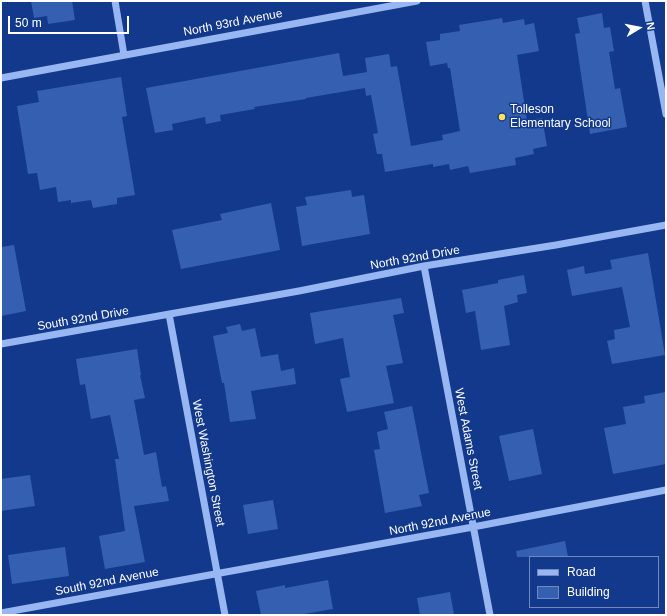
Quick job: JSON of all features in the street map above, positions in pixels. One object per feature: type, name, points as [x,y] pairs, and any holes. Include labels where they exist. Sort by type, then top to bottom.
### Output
[{"type":"street","points":[[115,1],[124,55]]},
{"type":"street","name":"North 93rd Avenue","points":[[1,78],[380,4],[417,1]]},
{"type":"street","points":[[645,1],[666,114]]},
{"type":"street","name":"North 92nd Drive","points":[[169,314],[424,266],[666,225]]},
{"type":"street","name":"West Adams Street","points":[[424,266],[490,615]]},
{"type":"street","name":"South 92nd Drive","points":[[1,344],[169,314]]},
{"type":"street","name":"West Washington Street","points":[[169,314],[225,615]]},
{"type":"street","name":"North 92nd Avenue","points":[[217,573],[473,527],[666,490]]},
{"type":"street","name":"South 92nd Avenue","points":[[1,613],[217,573]]},
{"type":"building","points":[[31,1],[72,1],[75,20],[48,24],[47,16],[34,18]]},
{"type":"building","points":[[602,13],[604,28],[610,27],[614,51],[609,52],[615,89],[620,88],[627,127],[590,134],[575,34],[580,33],[577,18]]},
{"type":"building","points":[[502,18],[503,23],[524,19],[525,25],[534,23],[539,51],[517,55],[527,121],[542,118],[547,146],[533,149],[534,154],[515,158],[516,165],[470,173],[468,166],[450,170],[449,164],[433,167],[433,164],[385,172],[382,154],[377,154],[373,134],[378,133],[371,95],[366,96],[365,88],[254,107],[255,109],[220,115],[221,121],[206,124],[205,117],[172,124],[173,130],[155,133],[146,88],[339,53],[343,76],[367,72],[365,58],[389,54],[391,67],[397,66],[411,146],[443,140],[442,135],[460,131],[450,68],[448,68],[447,63],[430,66],[426,42],[440,40],[440,34],[460,31],[459,25]]},
{"type":"building","points":[[121,77],[127,116],[122,117],[135,195],[117,198],[117,204],[93,208],[91,200],[71,203],[71,200],[58,202],[56,187],[40,190],[37,173],[28,174],[17,106],[39,102],[37,91]]},
{"type":"building","points":[[351,190],[352,197],[364,195],[370,234],[302,246],[296,207],[307,205],[305,197]]},
{"type":"building","points":[[271,203],[280,250],[181,269],[172,230],[222,220],[220,214]]},
{"type":"building","points":[[14,245],[26,311],[1,316],[1,247]]},
{"type":"building","points":[[648,253],[665,355],[612,364],[607,341],[615,339],[614,330],[630,327],[622,287],[572,296],[567,270],[584,266],[585,274],[612,269],[610,260]]},
{"type":"building","points":[[524,275],[527,293],[517,295],[518,302],[504,306],[510,345],[481,350],[475,311],[466,313],[462,290],[498,283],[498,280]]},
{"type":"building","points":[[401,298],[404,313],[393,315],[403,363],[386,366],[394,403],[347,412],[340,379],[350,377],[343,338],[315,344],[310,313]]},
{"type":"building","points":[[240,324],[242,331],[255,328],[261,357],[278,354],[281,371],[294,368],[296,384],[251,391],[256,419],[230,422],[224,383],[222,383],[213,336],[228,333],[226,327]]},
{"type":"building","points":[[137,349],[140,375],[145,398],[134,400],[144,455],[156,452],[162,487],[166,486],[169,501],[134,506],[145,562],[105,569],[99,536],[125,531],[115,459],[119,459],[110,415],[91,419],[85,384],[80,385],[76,359]]},
{"type":"building","points":[[666,392],[666,464],[613,474],[604,428],[626,424],[623,407],[645,403],[644,396]]},
{"type":"building","points":[[412,406],[429,493],[419,495],[422,506],[385,513],[374,450],[380,449],[377,432],[388,429],[384,412]]},
{"type":"building","points":[[533,429],[542,474],[509,481],[499,436]]},
{"type":"building","points":[[30,475],[35,506],[1,511],[1,479]]},
{"type":"building","points":[[273,500],[278,529],[248,534],[243,505]]},
{"type":"building","points":[[565,541],[568,556],[517,557],[516,551]]},
{"type":"building","points":[[65,547],[69,576],[12,584],[8,555]]},
{"type":"building","points":[[328,580],[333,609],[299,615],[261,615],[256,591],[285,585],[285,588]]},
{"type":"building","points":[[450,592],[454,615],[420,615],[417,598]]},
{"type":"place","name":"Tolleson Elementary School","points":[[502,117]]}]
